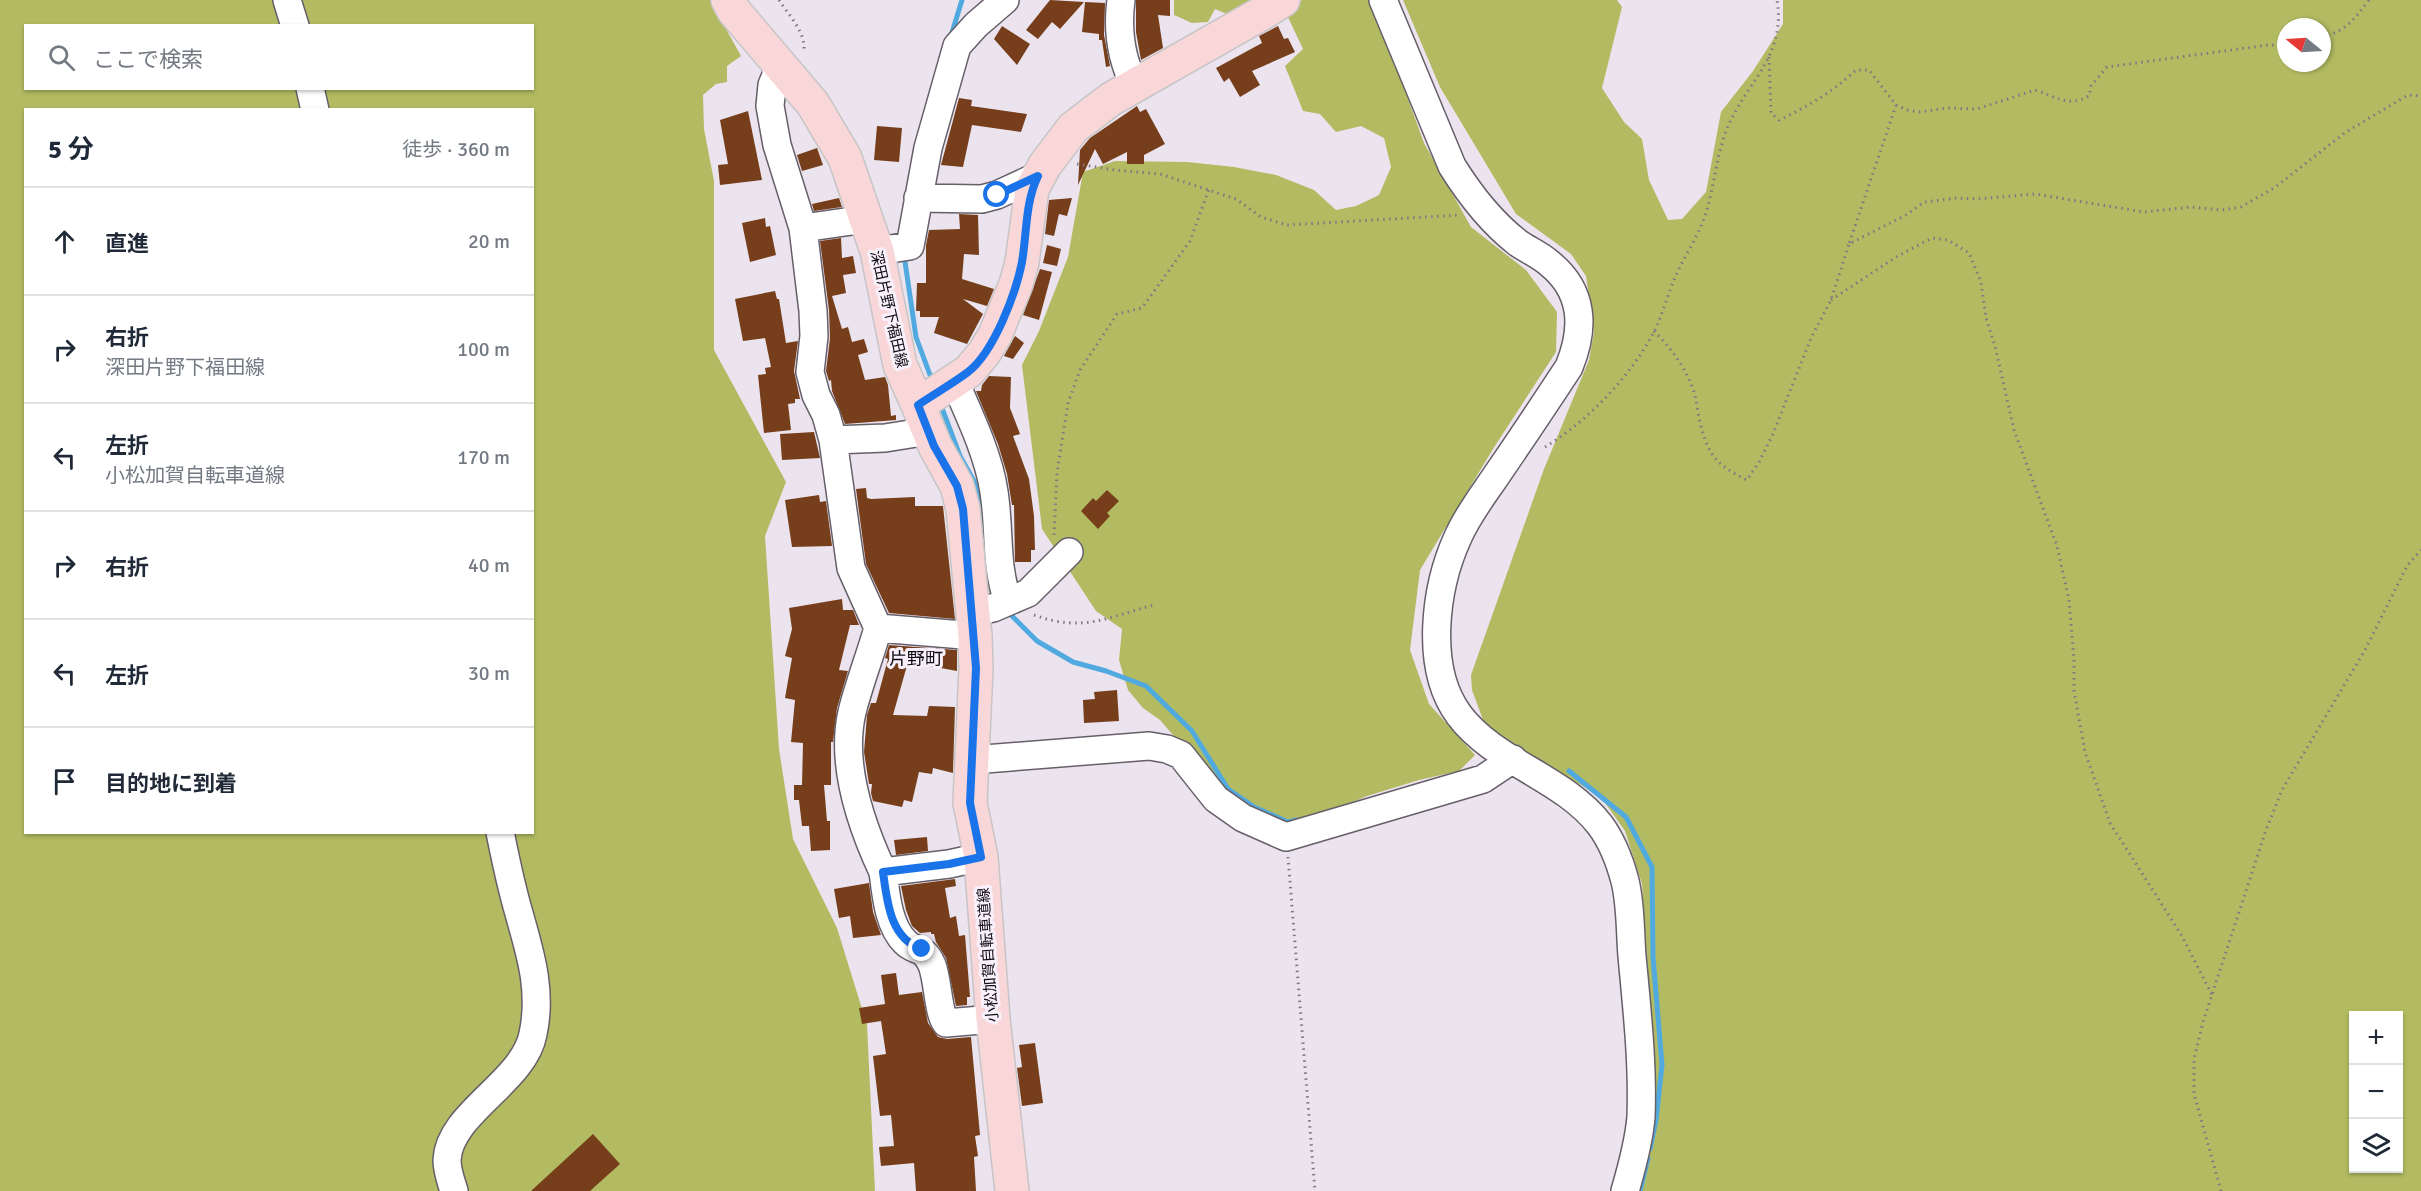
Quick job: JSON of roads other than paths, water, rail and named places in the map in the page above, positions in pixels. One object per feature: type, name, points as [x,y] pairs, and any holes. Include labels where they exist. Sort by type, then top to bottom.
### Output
[{"type":"main road","name":"深田片野下福田線","points":[[728,0],[813,104],[845,159],[877,251],[900,365],[923,418]]},
{"type":"main road","points":[[923,418],[954,380],[969,371],[984,353],[1006,311],[1022,262],[1032,189],[1073,128],[1111,99],[1283,0]]},
{"type":"main road","name":"小松加賀自転車道線","points":[[923,418],[957,486],[963,509],[976,668],[970,803],[981,857],[993,1020],[1012,1191]]},
{"type":"street","points":[[287,0],[294,24]]},
{"type":"street","points":[[877,251],[910,246],[928,148],[957,46],[976,24],[1005,0]]},
{"type":"street","points":[[1121,0],[1119,31],[1122,51],[1126,68],[1135,86]]},
{"type":"street","points":[[1383,0],[1452,166],[1467,190],[1487,214],[1519,243],[1547,260],[1561,273],[1572,288],[1578,311],[1580,329],[1578,347],[1569,367],[1474,508],[1458,538],[1440,596],[1437,633],[1438,668],[1458,714],[1489,743],[1576,802],[1600,825],[1615,851],[1625,882],[1642,1061],[1641,1119],[1634,1160],[1625,1191]]},
{"type":"street","points":[[785,72],[772,85],[770,106],[777,146],[802,228],[813,311],[814,336],[810,372],[833,440],[851,568],[878,628],[852,714],[849,757],[854,790],[883,872],[889,910],[905,942],[922,949],[931,963],[941,998],[943,1019],[946,1023],[993,1020]]},
{"type":"street","points":[[310,90],[315,108]]},
{"type":"street","points":[[918,198],[982,199],[997,195],[1042,171]]},
{"type":"street","points":[[802,228],[866,219]]},
{"type":"street","points":[[954,380],[982,450],[994,492],[1001,582],[1008,601]]},
{"type":"street","points":[[833,440],[885,438],[923,418]]},
{"type":"street","points":[[878,628],[974,624],[993,608],[1028,593],[1061,547]]},
{"type":"street","points":[[972,760],[1149,746],[1167,749],[1181,755],[1216,799],[1243,818],[1286,837],[1483,779],[1513,759]]},
{"type":"street","points":[[454,1191],[447,1170],[450,1145],[462,1126],[510,1075],[523,1057],[533,1038],[536,1017],[533,959],[513,890],[500,834]]},
{"type":"street","points":[[883,872],[949,864],[981,857]]},
{"type":"waterway","points":[[951,36],[962,0]]},
{"type":"waterway","points":[[904,255],[916,337],[933,383]]},
{"type":"waterway","points":[[940,403],[960,456],[975,483],[984,523]]},
{"type":"waterway","points":[[1007,611],[1037,641],[1073,662],[1146,686],[1192,731],[1228,789],[1254,807],[1288,822],[1297,820]]},
{"type":"waterway","points":[[1569,771],[1626,817],[1652,867],[1653,957],[1662,1065],[1656,1120],[1650,1149]]},
{"type":"waterway","points":[[1640,1191],[1648,1158]]},
{"type":"district","name":"片野町","points":[[916,659]]}]
